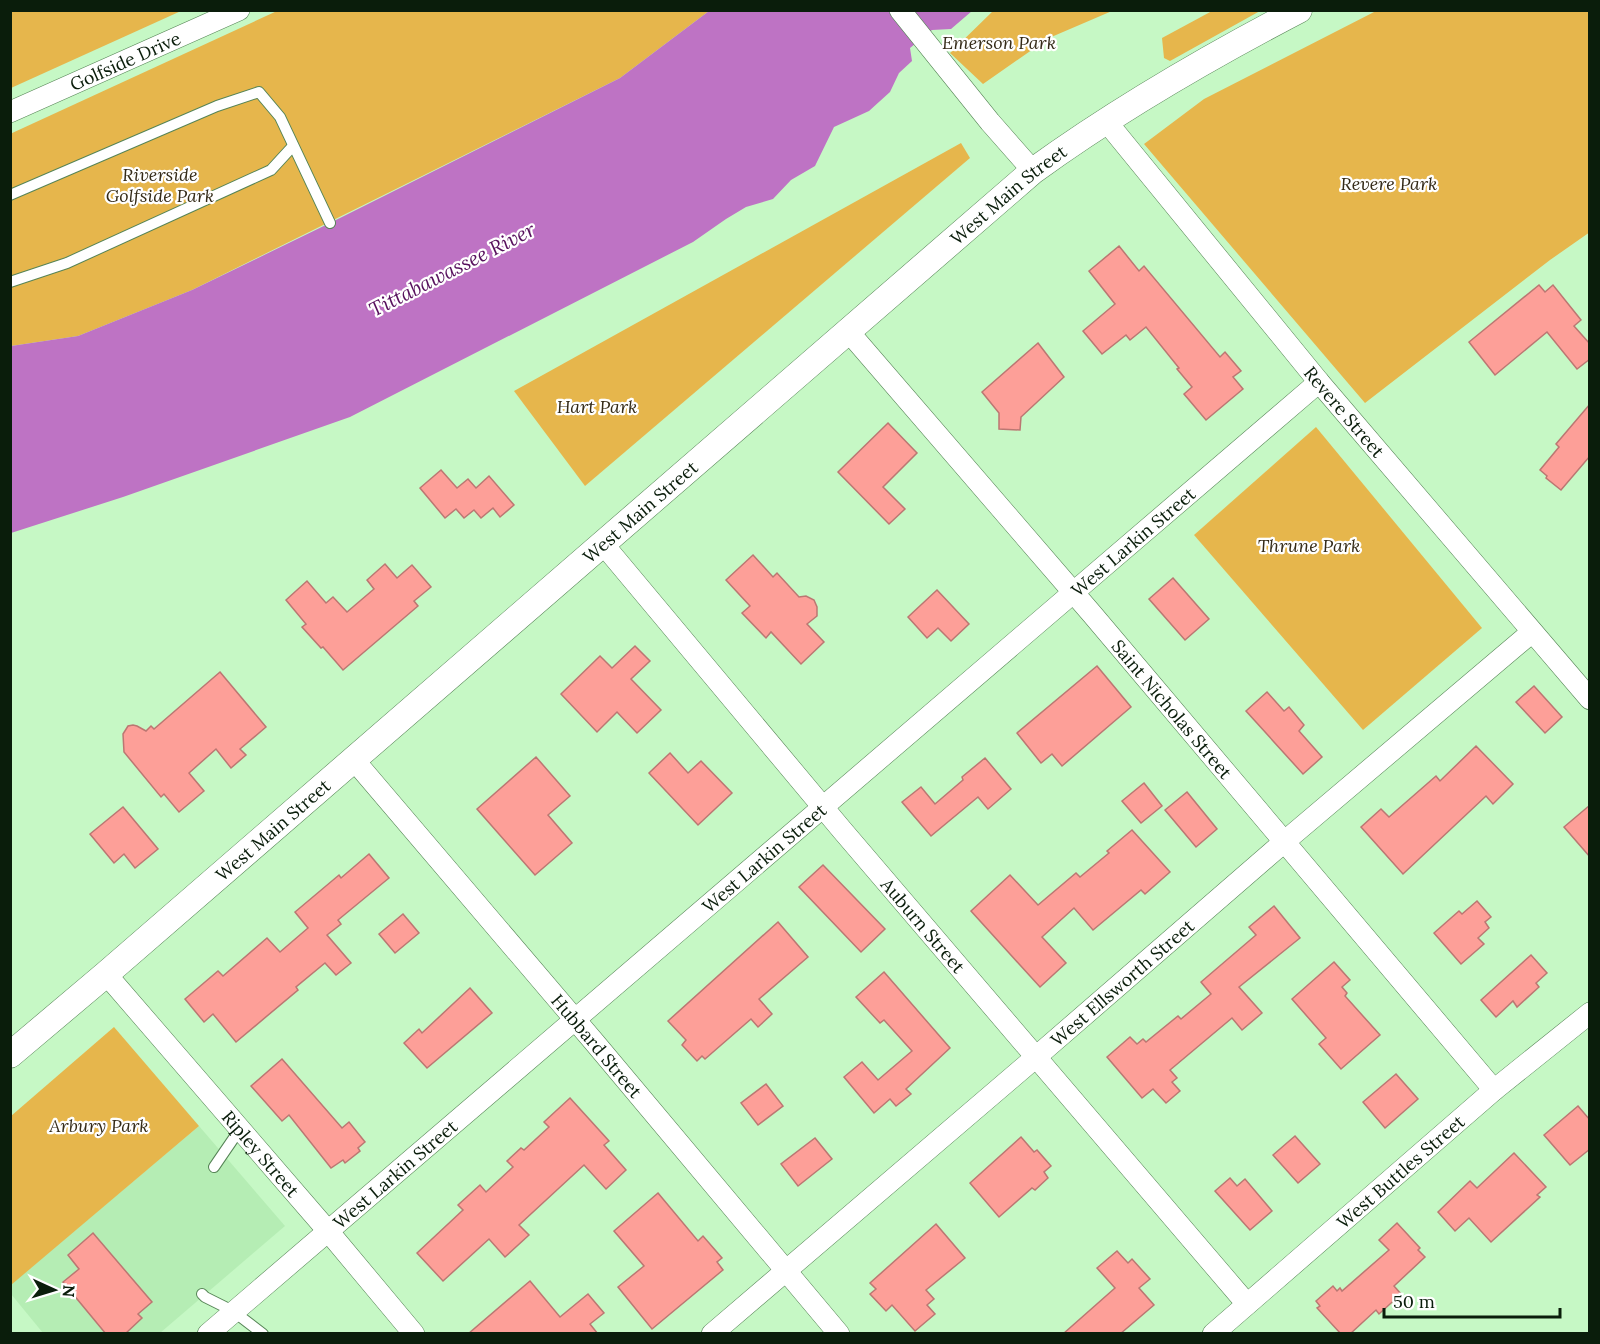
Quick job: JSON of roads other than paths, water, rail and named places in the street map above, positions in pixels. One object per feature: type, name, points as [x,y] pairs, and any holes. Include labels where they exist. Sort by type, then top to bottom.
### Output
[{"type":"street","name":"Golfside Drive","points":[[10,112],[239,10]]},
{"type":"street","points":[[900,10],[990,122],[1033,171]]},
{"type":"street","name":"West Main Street","points":[[10,1055],[1033,171],[1106,121],[1231,45],[1299,10]]},
{"type":"street","name":"Revere Street","points":[[1106,121],[1319,382],[1590,699]]},
{"type":"street","name":"Saint Nicholas Street","points":[[848,331],[1073,592],[1494,1090]]},
{"type":"street","name":"West Larkin Street","points":[[208,1334],[1319,382]]},
{"type":"street","name":"Auburn Street","points":[[603,544],[823,807],[1247,1304]]},
{"type":"street","name":"West Ellsworth Street","points":[[712,1334],[1532,632]]},
{"type":"street","name":"Hubbard Street","points":[[354,760],[839,1334]]},
{"type":"street","name":"Ripley Street","points":[[106,974],[414,1334]]},
{"type":"street","name":"West Buttles Street","points":[[1213,1334],[1494,1090],[1590,1013]]},
{"type":"lane","points":[[10,195],[217,106],[259,92],[280,117],[330,223]]},
{"type":"lane","points":[[10,282],[67,263],[271,170],[293,146]]},
{"type":"lane","points":[[214,1167],[240,1129]]},
{"type":"lane","points":[[202,1294],[233,1311],[263,1334]]},
{"type":"water","name":"Tittabawassee River","points":[[709,11],[972,11],[951,29],[932,30],[910,48],[912,61],[899,73],[890,92],[869,111],[834,127],[815,166],[791,180],[773,199],[746,207],[693,242],[350,417],[123,497],[11,533],[11,346],[78,336],[192,290],[620,78]]},
{"type":"park label","name":"Emerson Park","points":[[999,42]]},
{"type":"park label","name":"Revere Park","points":[[1389,183]]},
{"type":"park label","name":"Riverside Golfside Park","points":[[160,184]]},
{"type":"park label","name":"Hart Park","points":[[597,406]]},
{"type":"park label","name":"Thrune Park","points":[[1309,545]]},
{"type":"park label","name":"Arbury Park","points":[[99,1125]]}]
